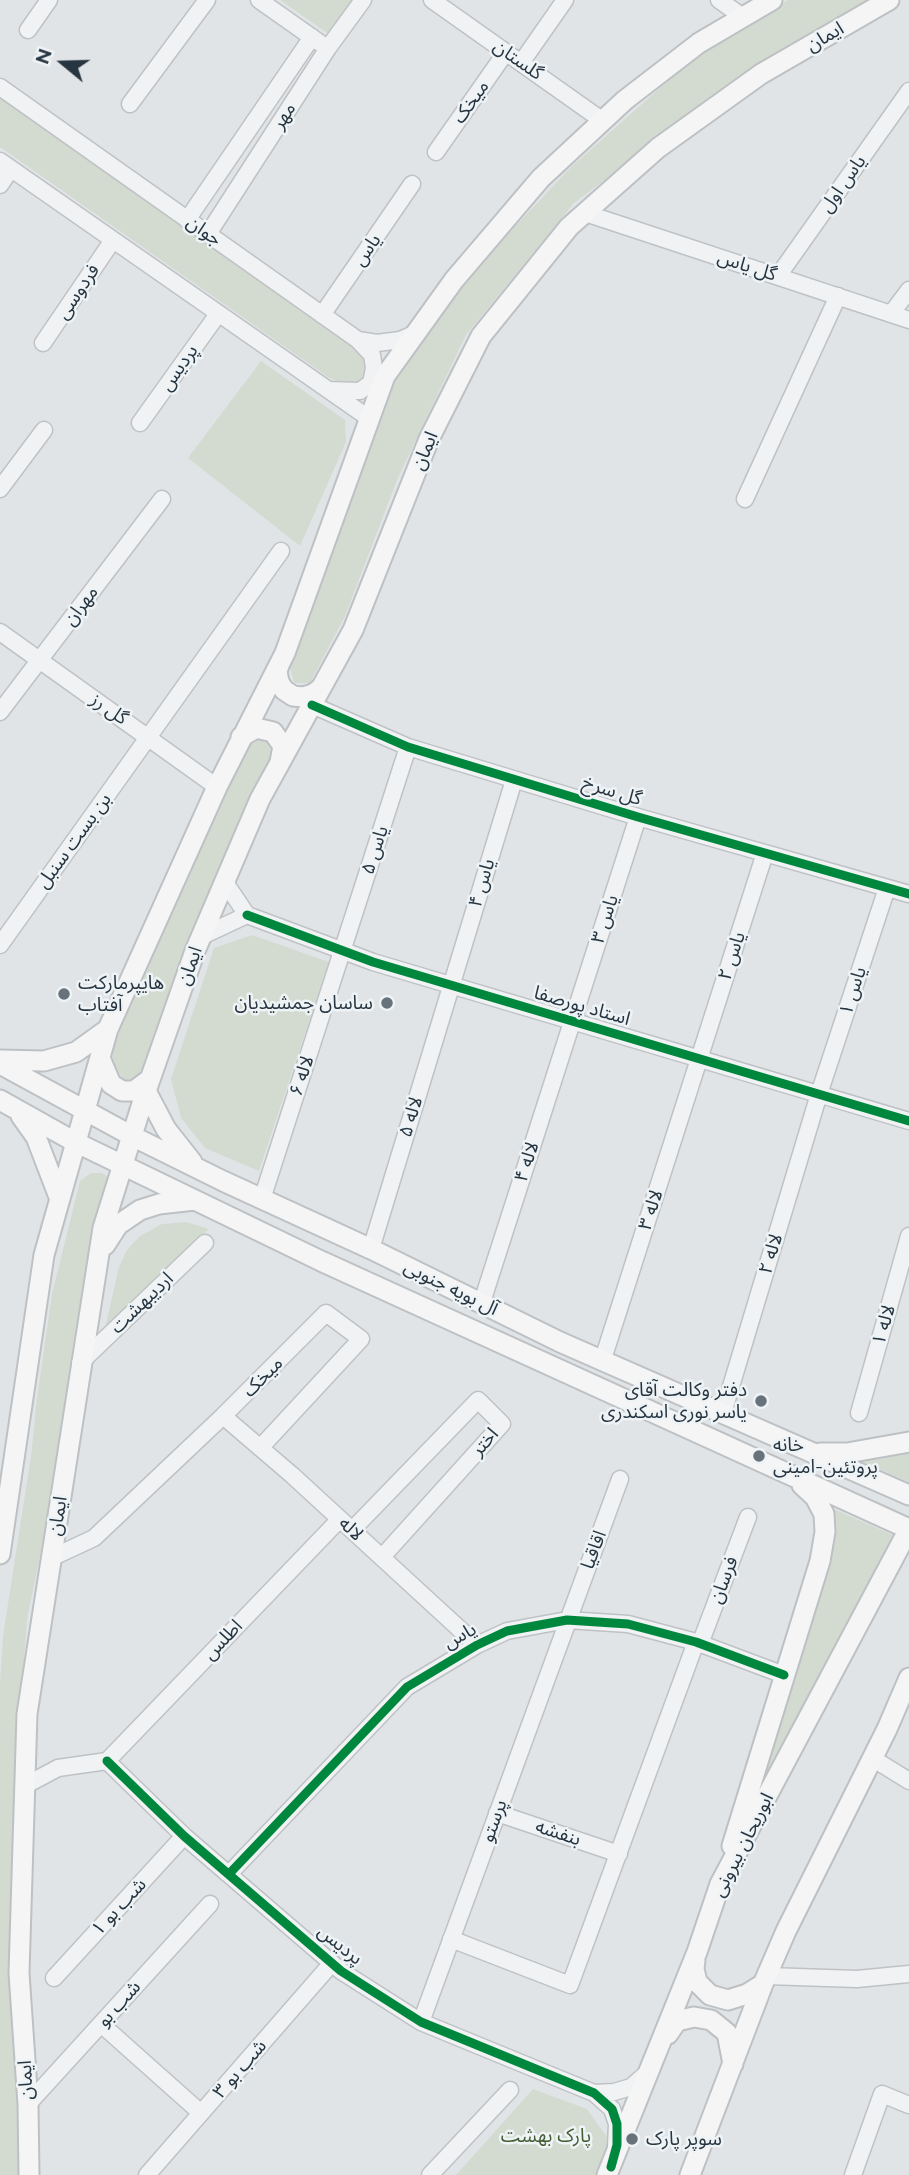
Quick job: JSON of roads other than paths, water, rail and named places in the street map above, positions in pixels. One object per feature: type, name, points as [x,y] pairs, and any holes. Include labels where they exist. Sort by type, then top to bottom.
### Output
[{"type":"main road","points":[[316,696],[293,696],[279,682],[277,671],[385,376],[454,280],[541,178],[625,100],[699,43],[772,0]]},
{"type":"main road","name":"ایمان","points":[[29,2175],[28,2104],[19,1973],[27,1714],[103,1228],[148,1085],[200,937],[260,799],[353,630],[429,439],[481,336],[569,227],[658,148],[761,74],[889,0]]},
{"type":"main road","points":[[0,1554],[44,1255],[108,1029],[217,787],[281,662]]},
{"type":"main road","points":[[242,737],[256,728],[273,732],[283,746],[280,763]]},
{"type":"main road","points":[[0,1062],[44,1061],[76,1052],[108,1029]]},
{"type":"main road","points":[[100,1058],[111,1084],[122,1090],[134,1091],[148,1085],[166,1129],[194,1166]]},
{"type":"main road","name":"آل بویه جنوبی","points":[[0,1062],[132,1136],[602,1362],[909,1495]]},
{"type":"main road","points":[[8,1105],[36,1137],[59,1197]]},
{"type":"main road","name":"آل بویه جنوبی","points":[[8,1105],[75,1142],[321,1261],[909,1529]]},
{"type":"main road","points":[[68,1167],[82,1161],[97,1163],[109,1171],[116,1184]]},
{"type":"main road","points":[[99,1255],[118,1225],[140,1210],[159,1204],[195,1200]]},
{"type":"main road","points":[[811,1453],[847,1453],[909,1442]]},
{"type":"main road","points":[[720,1884],[820,1561],[825,1532],[824,1514],[815,1497],[797,1479]]},
{"type":"main road","name":"ابوریحان بیرونی","points":[[609,2171],[651,2069],[720,1884],[909,1529]]},
{"type":"main road","points":[[690,2175],[786,1931],[909,1678]]},
{"type":"main road","points":[[696,1952],[694,1969],[697,1982],[710,1995],[728,2000],[747,1994],[765,1980]]},
{"type":"main road","points":[[660,2043],[677,2021],[694,2017],[711,2020],[727,2034],[733,2065]]},
{"type":"street","points":[[28,30],[49,0]]},
{"type":"street","points":[[130,104],[207,0]]},
{"type":"street","points":[[259,0],[328,48]]},
{"type":"street","name":"مهر","points":[[208,234],[328,48],[363,0]]},
{"type":"street","name":"گلستان","points":[[432,0],[603,121]]},
{"type":"street","points":[[521,63],[565,0]]},
{"type":"street","points":[[719,0],[743,17]]},
{"type":"street","name":"مهر","points":[[187,220],[312,37]]},
{"type":"street","name":"میخک","points":[[436,152],[506,52]]},
{"type":"street","name":"جوان","points":[[0,87],[358,340]]},
{"type":"street","name":"یاس اول","points":[[778,276],[909,91]]},
{"type":"street","points":[[0,185],[6,165],[370,419]]},
{"type":"street","name":"یاس","points":[[322,315],[412,184]]},
{"type":"street","name":"گل یاس","points":[[584,213],[909,320]]},
{"type":"street","name":"فردوسی","points":[[43,343],[113,240]]},
{"type":"street","points":[[891,314],[909,290]]},
{"type":"street","points":[[745,499],[838,296]]},
{"type":"street","name":"پردیس","points":[[141,423],[218,314]]},
{"type":"street","points":[[358,340],[377,344],[400,340],[416,333]]},
{"type":"street","points":[[327,389],[360,391],[371,383],[374,368],[372,355],[358,340]]},
{"type":"street","points":[[0,489],[44,430]]},
{"type":"street","name":"مهران","points":[[0,712],[162,499]]},
{"type":"street","name":"بن بست سنبل","points":[[0,945],[281,551]]},
{"type":"street","name":"گل رز","points":[[0,632],[217,787]]},
{"type":"street","name":"گل سرخ","points":[[316,696],[408,747],[638,817],[909,894]]},
{"type":"street","name":"یاس ۵","points":[[342,952],[408,747]]},
{"type":"street","name":"یاس ۴","points":[[451,985],[514,780]]},
{"type":"street","name":"یاس ۳","points":[[572,1021],[638,817]]},
{"type":"street","name":"یاس ۲","points":[[699,1059],[765,853]]},
{"type":"street","points":[[200,937],[247,915],[224,881]]},
{"type":"street","name":"یاس ۱","points":[[819,1094],[887,888]]},
{"type":"street","name":"استاد پورصفا","points":[[247,915],[342,952],[909,1121]]},
{"type":"street","name":"لاله ۶","points":[[262,1199],[342,952]]},
{"type":"street","name":"لاله ۵","points":[[371,1249],[451,985]]},
{"type":"street","name":"لاله ۴","points":[[482,1302],[572,1021]]},
{"type":"street","name":"لاله ۳","points":[[602,1362],[699,1059]]},
{"type":"street","name":"لاله ۲","points":[[723,1413],[819,1094]]},
{"type":"street","name":"لاله ۱","points":[[859,1413],[909,1236]]},
{"type":"street","name":"اردیبهشت","points":[[80,1363],[205,1242]]},
{"type":"street","name":"میخک","points":[[51,1558],[94,1538],[223,1416],[326,1313],[361,1339],[260,1448]]},
{"type":"street","name":"اختر","points":[[346,1524],[478,1400],[502,1424],[382,1557]]},
{"type":"street","name":"لاله","points":[[223,1416],[346,1524],[477,1645]]},
{"type":"street","name":"اقاقیا","points":[[568,1620],[620,1479]]},
{"type":"street","name":"فرسان","points":[[451,1939],[570,1985],[748,1517]]},
{"type":"street","name":"اطلس","points":[[107,1761],[346,1524]]},
{"type":"street","name":"یاس","points":[[229,1874],[407,1687],[477,1645],[507,1631],[568,1620],[628,1625],[698,1643],[784,1675]]},
{"type":"street","name":"پرستو","points":[[421,2022],[568,1620]]},
{"type":"street","points":[[872,1758],[909,1781]]},
{"type":"street","points":[[26,1786],[58,1768],[107,1761]]},
{"type":"street","name":"پردیس","points":[[107,1761],[184,1836],[332,1963],[421,2022],[594,2093]]},
{"type":"street","name":"بنفشه","points":[[497,1813],[619,1854]]},
{"type":"street","name":"شب بو ۱","points":[[54,1978],[184,1836]]},
{"type":"street","name":"شب بو","points":[[28,2104],[210,1904]]},
{"type":"street","name":"شب بو ۳","points":[[147,2175],[332,1963]]},
{"type":"street","points":[[765,1980],[857,1979],[909,1974]]},
{"type":"street","points":[[101,2024],[201,2113]]},
{"type":"street","points":[[594,2093],[614,2092],[631,2087],[651,2069]]},
{"type":"street","points":[[430,2175],[510,2090]]},
{"type":"street","points":[[594,2093],[612,2109],[617,2124],[617,2145],[609,2171]]},
{"type":"street","points":[[853,2175],[882,2094],[909,2105]]},
{"type":"place","name":"هایپرمارکت آفتاب","points":[[64,994]]},
{"type":"place","name":"ساسان جمشیدیان","points":[[387,1003]]},
{"type":"place","name":"دفتر وکالت آقای یاسر نوری اسکندری","points":[[761,1401]]},
{"type":"place","name":"خانه پروتئین-امینی","points":[[759,1456]]},
{"type":"place","name":"سوپر پارک","points":[[632,2139]]},
{"type":"park label","name":"پارک بهشت","points":[[546,2136]]}]
